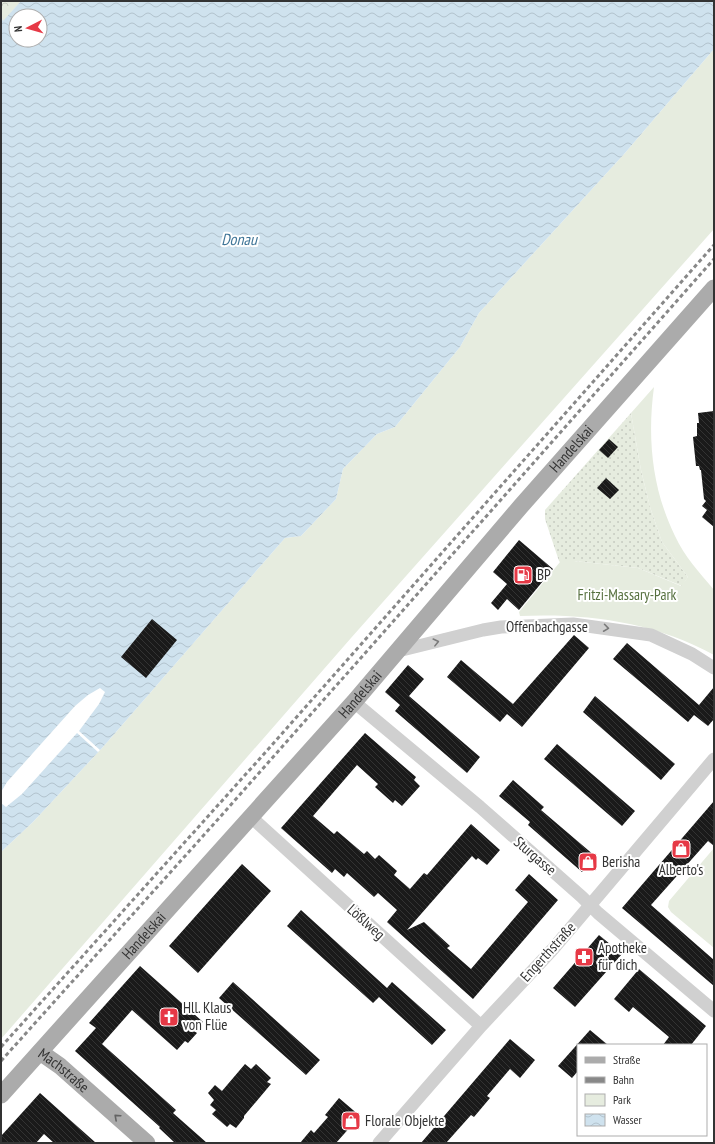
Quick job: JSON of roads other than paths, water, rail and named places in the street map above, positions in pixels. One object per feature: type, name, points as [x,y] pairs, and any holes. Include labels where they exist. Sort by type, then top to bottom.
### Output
[{"type":"main road","name":"Handelskai","points":[[1,1095],[354,702],[526,501],[714,288]]},
{"type":"main road","name":"Machstraße","points":[[40,1052],[54,1076],[129,1143]]},
{"type":"main road","name":"Machstraße","points":[[40,1052],[60,1066],[147,1143]]},
{"type":"street","name":"Offenbachgasse","points":[[398,651],[489,629],[573,624],[651,635],[692,654],[714,668]]},
{"type":"street","name":"Sturgasse","points":[[354,702],[480,807],[582,897],[590,906],[714,1011]]},
{"type":"street","name":"Engerthstraße","points":[[379,1143],[481,1026],[553,949],[714,759]]},
{"type":"street","name":"Lößlweg","points":[[251,818],[481,1026]]},
{"type":"water","name":"Donau","points":[[21,1],[714,1],[714,49],[625,153],[479,313],[460,347],[395,427],[377,434],[343,469],[336,499],[301,536],[285,538],[103,747],[33,822],[1,852],[1,15],[3,21],[8,15],[8,48],[48,48],[48,8],[15,8]]},
{"type":"railway","points":[[1,1047],[272,745],[714,245]]},
{"type":"railway","points":[[1,1061],[212,826],[714,259]]},
{"type":"place","name":"BP","points":[[523,575]]},
{"type":"place","name":"Alberto's","points":[[681,849]]},
{"type":"place","name":"Berisha","points":[[588,862]]},
{"type":"place","name":"Apotheke für dich","points":[[584,957]]},
{"type":"place","name":"Hll. Klaus von Flüe","points":[[169,1017]]},
{"type":"place","name":"Florale Objekte","points":[[351,1121]]},
{"type":"park label","name":"Fritzi-Massary-Park","points":[[627,595]]}]
